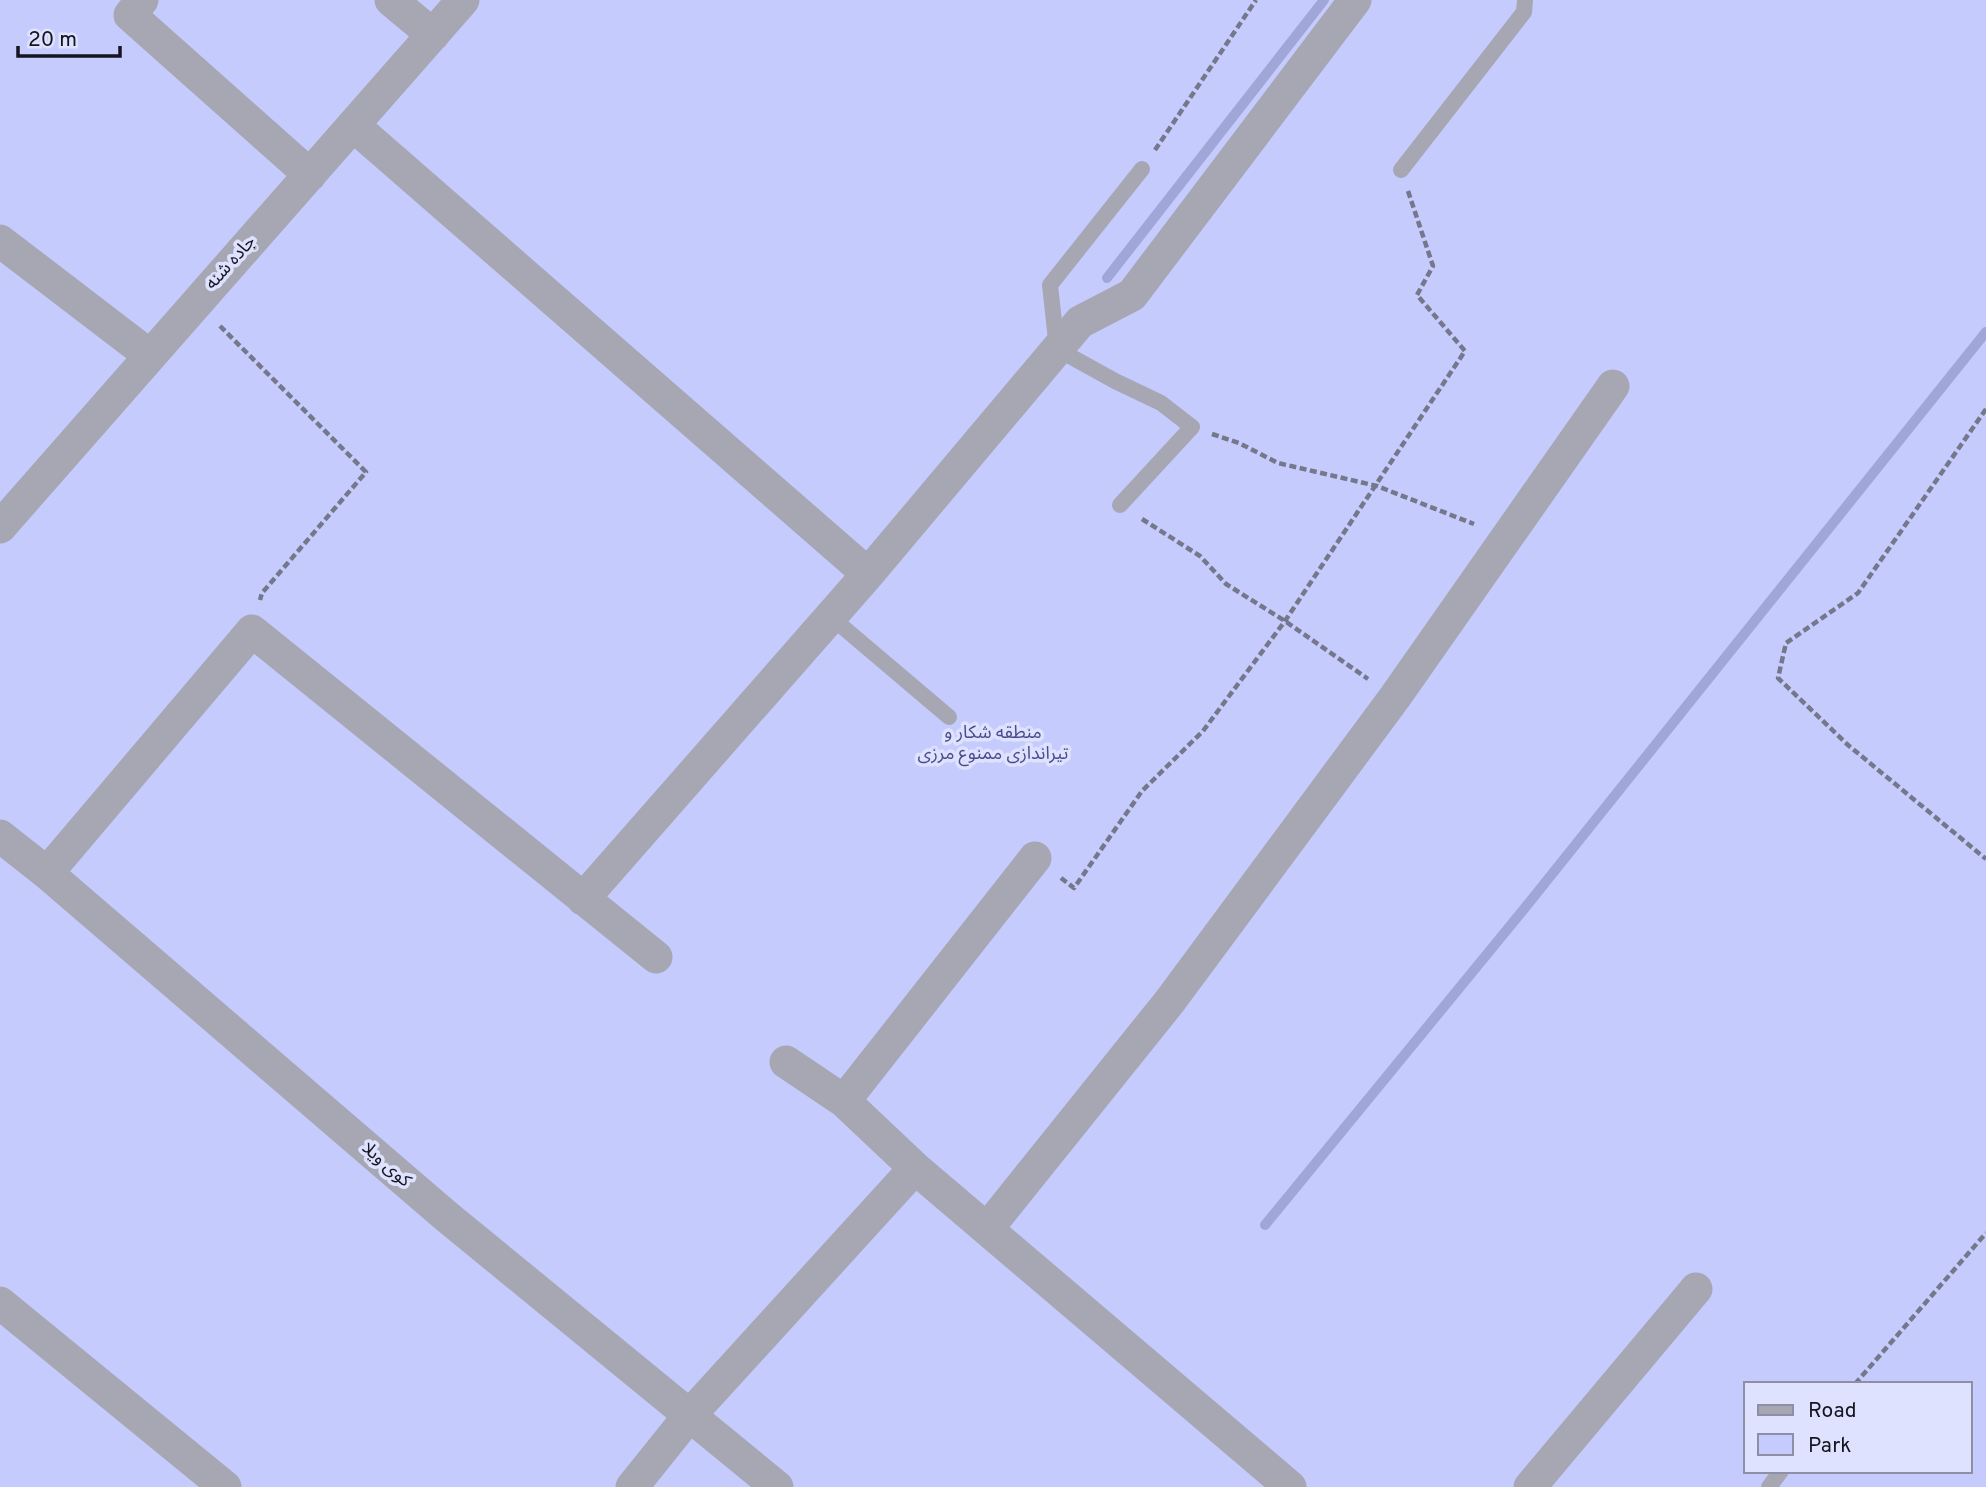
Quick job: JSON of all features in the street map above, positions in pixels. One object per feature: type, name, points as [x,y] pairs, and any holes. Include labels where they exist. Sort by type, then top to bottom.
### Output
[{"type":"street","points":[[142,0],[130,15],[310,175]]},
{"type":"street","points":[[391,0],[433,35]]},
{"type":"street","name":"جاده شنه","points":[[0,527],[463,0]]},
{"type":"street","points":[[583,899],[831,617],[1080,322],[1132,295],[1355,0]]},
{"type":"street","points":[[354,126],[868,574]]},
{"type":"street","points":[[0,241],[149,355]]},
{"type":"street","points":[[987,1229],[1170,1001],[1395,697],[1613,386]]},
{"type":"street","points":[[47,873],[251,631],[656,957]]},
{"type":"street","name":"کوی ویلا","points":[[0,836],[47,873],[446,1216],[777,1487]]},
{"type":"street","points":[[844,1101],[1035,858]]},
{"type":"street","points":[[786,1062],[844,1101],[915,1168],[1290,1487]]},
{"type":"street","points":[[632,1487],[690,1416],[915,1168]]},
{"type":"street","points":[[1530,1487],[1696,1289]]},
{"type":"street","points":[[0,1303],[225,1487]]},
{"type":"lane","points":[[1401,170],[1524,12],[1525,0]]},
{"type":"lane","points":[[1119,505],[1192,427],[1161,402],[1115,381],[1057,349],[1050,285],[1142,169]]},
{"type":"lane","points":[[831,617],[949,717]]},
{"type":"lane","points":[[1769,1487],[1780,1473]]},
{"type":"path","points":[[1142,169],[1256,0]]},
{"type":"path","points":[[1035,858],[1074,888],[1142,791],[1203,731],[1285,621],[1465,351],[1417,295],[1433,265],[1401,170]]},
{"type":"path","points":[[197,302],[366,472],[262,593],[251,631]]},
{"type":"path","points":[[1986,409],[1858,593],[1786,643],[1778,678],[1848,746],[1986,859]]},
{"type":"path","points":[[1192,427],[1239,443],[1278,463],[1377,486],[1507,537]]},
{"type":"path","points":[[1119,505],[1200,556],[1226,584],[1395,697]]},
{"type":"path","points":[[1857,1382],[1986,1233]]},
{"type":"green space","name":"منطقه شکار و تیراندازی ممنوع مرزی","points":[[0,0],[1986,0],[1986,1487],[0,1487]]},
{"type":"waterway","points":[[1107,278],[1324,0]]},
{"type":"waterway","points":[[1265,1225],[1524,909],[1986,332]]}]
